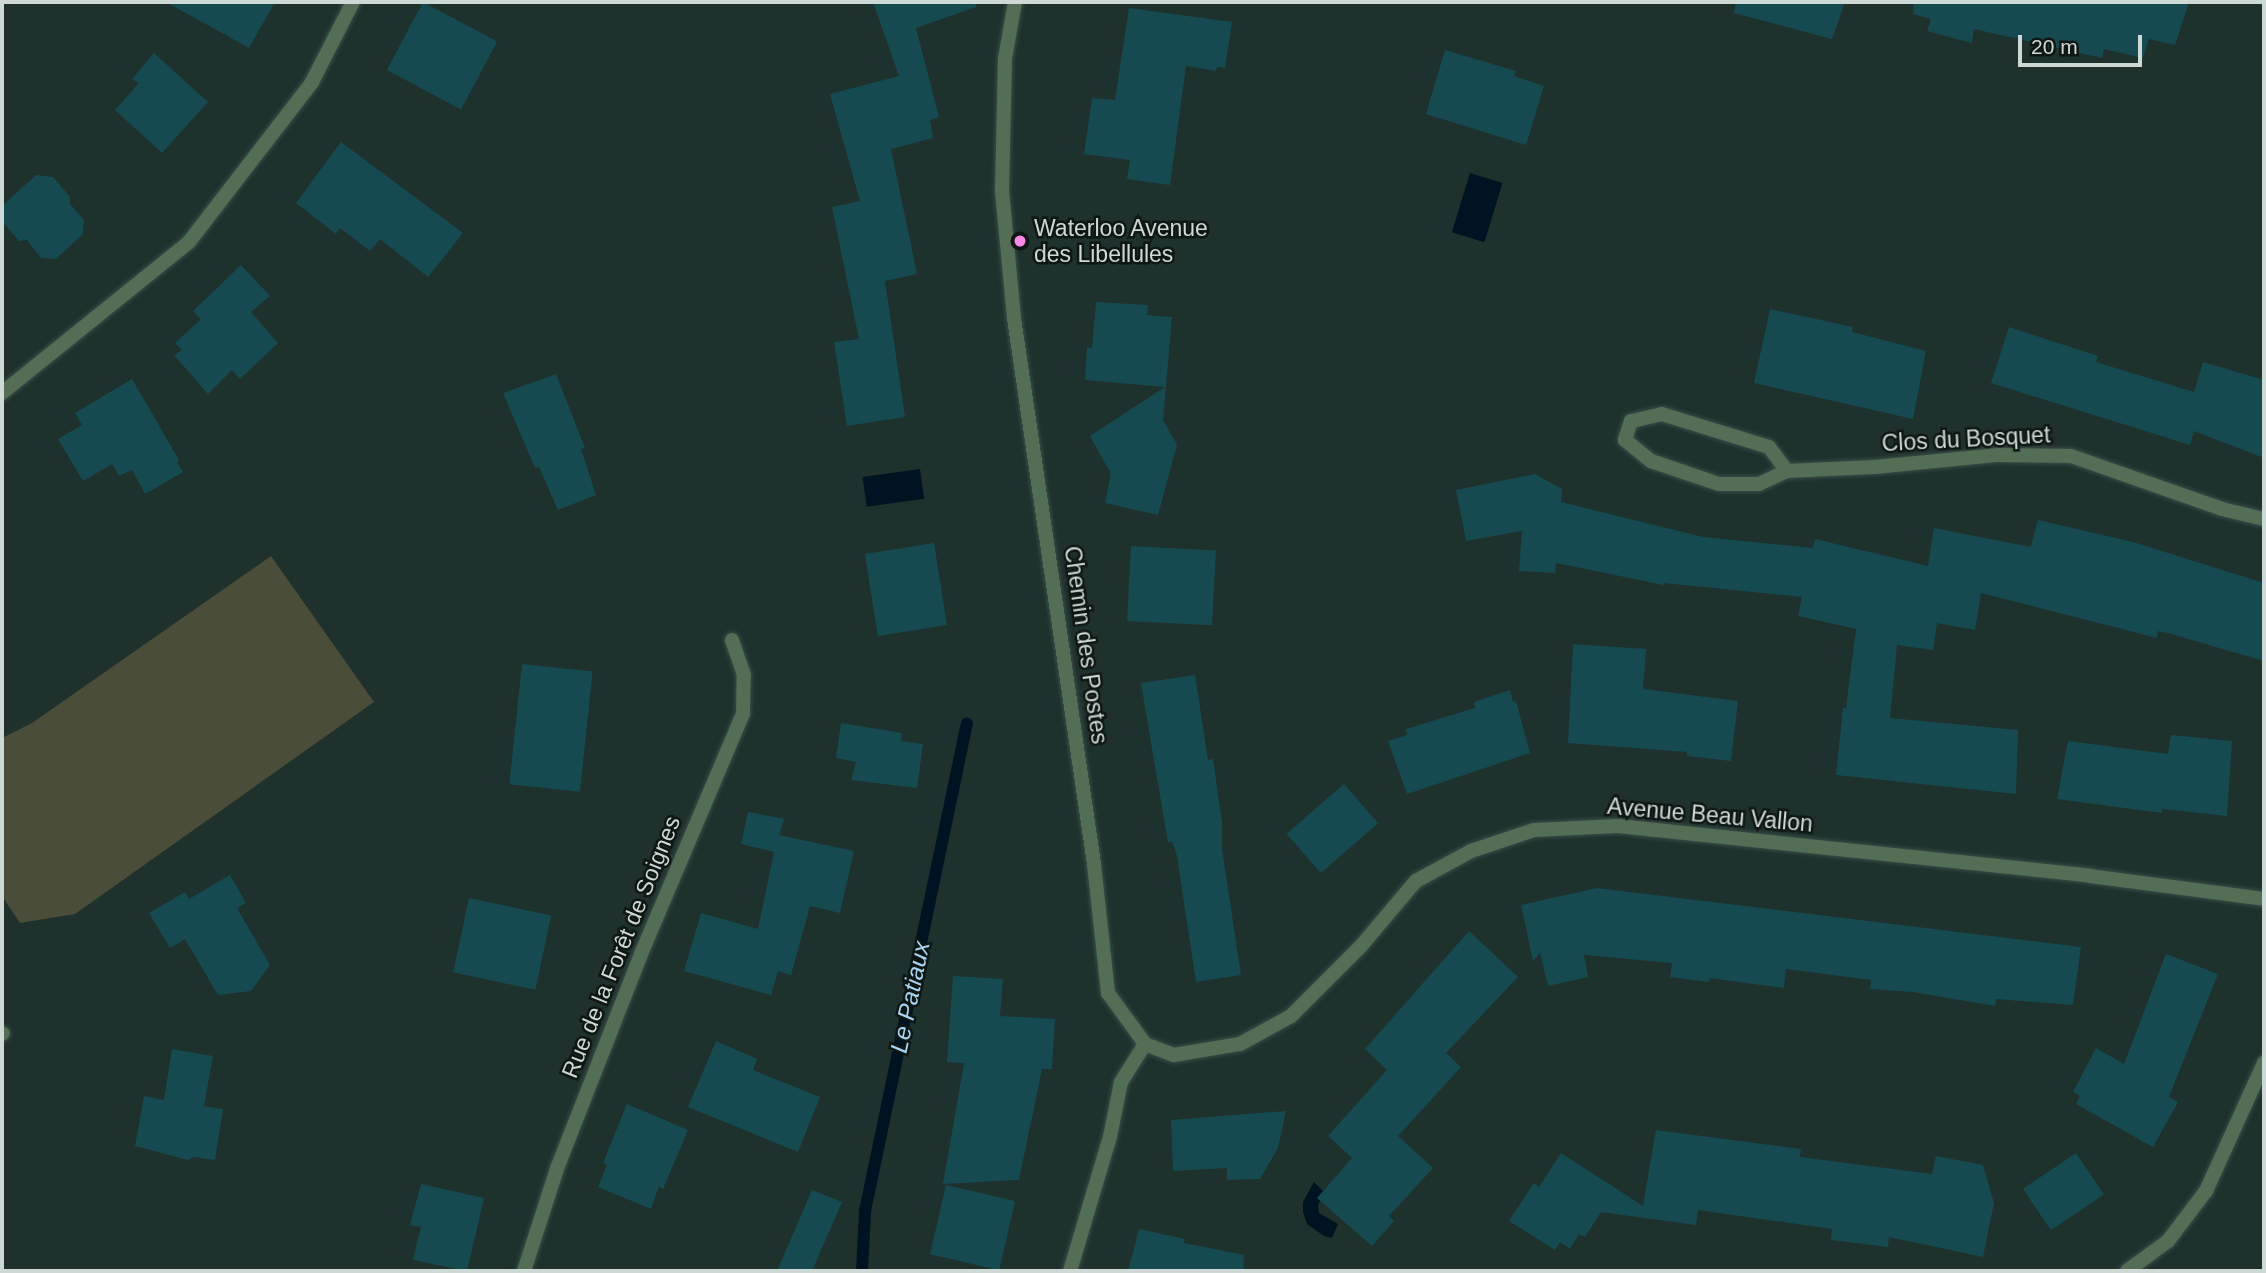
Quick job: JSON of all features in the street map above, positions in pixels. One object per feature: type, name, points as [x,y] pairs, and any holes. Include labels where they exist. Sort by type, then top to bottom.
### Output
[{"type":"street","points":[[2,393],[189,242],[312,82],[353,2]]},
{"type":"street","name":"Chemin des Postes","points":[[1015,2],[1005,59],[1002,191],[1014,318],[1069,688],[1108,993],[1145,1044]]},
{"type":"street","name":"Clos du Bosquet","points":[[1787,471],[1769,447],[1662,414],[1631,421],[1625,440],[1650,461],[1719,484],[1759,484],[1787,471],[1875,467],[1998,455],[2071,456],[2222,509],[2264,519]]},
{"type":"street","name":"Rue de la Forêt de Soignes","points":[[524,1271],[558,1166],[626,992],[743,714],[744,675],[732,640]]},
{"type":"street","name":"Avenue Beau Vallon","points":[[1145,1044],[1174,1055],[1240,1044],[1291,1016],[1361,946],[1416,881],[1471,851],[1535,830],[1618,826],[2090,876],[2264,899]]},
{"type":"street","points":[[1070,1271],[1110,1138],[1121,1082],[1145,1044]]},
{"type":"street","points":[[2127,1271],[2168,1241],[2206,1191],[2264,1063]]},
{"type":"green space","points":[[271,556],[374,702],[75,914],[20,923],[2,896],[2,738],[32,723]]},
{"type":"water","points":[[1470,173],[1503,183],[1484,242],[1452,232]]},
{"type":"water","points":[[920,469],[924,499],[867,507],[863,477]]},
{"type":"water","points":[[1314,1182],[1325,1193],[1318,1205],[1319,1213],[1338,1224],[1332,1238],[1324,1236],[1307,1224],[1303,1212],[1303,1202]]},
{"type":"building","points":[[166,2],[275,2],[249,48]]},
{"type":"building","points":[[423,2],[497,41],[461,109],[387,70]]},
{"type":"building","points":[[873,2],[976,2],[976,7],[916,28],[939,117],[930,120],[933,138],[891,149],[917,274],[885,281],[905,417],[847,426],[834,342],[859,339],[832,207],[860,201],[830,94],[899,76]]},
{"type":"building","points":[[1736,2],[1845,2],[1832,39],[1734,13]]},
{"type":"building","points":[[1914,2],[2189,2],[2175,45],[2149,39],[2143,58],[2104,49],[2102,58],[1974,29],[1972,43],[1927,31],[1931,19],[1913,14]]},
{"type":"building","points":[[1129,8],[1232,22],[1225,68],[1217,67],[1216,71],[1186,66],[1170,185],[1127,179],[1130,160],[1084,154],[1092,98],[1115,100]]},
{"type":"building","points":[[1445,50],[1516,71],[1514,76],[1544,86],[1526,145],[1426,114]]},
{"type":"building","points":[[154,53],[208,102],[162,153],[115,110],[139,83],[132,79]]},
{"type":"building","points":[[341,142],[463,233],[428,277],[380,239],[370,251],[340,228],[336,234],[296,203]]},
{"type":"building","points":[[36,175],[53,177],[84,220],[83,234],[56,259],[41,258],[27,240],[19,241],[2,221],[3,205]]},
{"type":"building","points":[[241,265],[270,296],[251,312],[278,343],[240,379],[232,370],[208,394],[174,355],[182,350],[175,343],[201,319],[193,311]]},
{"type":"building","points":[[1096,302],[1148,305],[1147,315],[1172,317],[1163,420],[1177,445],[1158,515],[1105,503],[1111,474],[1090,436],[1165,387],[1085,380],[1087,347],[1092,348]]},
{"type":"building","points":[[1770,309],[1853,327],[1852,332],[1926,351],[1913,419],[1754,383]]},
{"type":"building","points":[[2009,327],[2098,356],[2096,362],[2194,392],[2203,362],[2264,380],[2264,458],[2194,431],[2190,445],[1991,383]]},
{"type":"building","points":[[556,374],[585,448],[581,449],[596,495],[558,510],[539,467],[535,468],[503,393]]},
{"type":"building","points":[[132,379],[179,460],[177,462],[183,472],[145,494],[132,470],[119,476],[112,464],[83,481],[58,439],[82,425],[75,413]]},
{"type":"building","points":[[1535,474],[1562,489],[1561,502],[1703,537],[1813,548],[1815,539],[1928,566],[1934,528],[2031,547],[2038,520],[2133,542],[2264,583],[2264,661],[2168,633],[2158,631],[2157,638],[1981,593],[1975,630],[1937,623],[1933,650],[1897,645],[1890,718],[2018,730],[2016,794],[1836,775],[1843,708],[1846,708],[1856,629],[1798,616],[1802,597],[1664,585],[1556,563],[1555,573],[1519,571],[1522,531],[1466,541],[1456,490]]},
{"type":"building","points":[[934,543],[947,625],[878,636],[865,554]]},
{"type":"building","points":[[1131,546],[1216,550],[1212,625],[1127,621]]},
{"type":"building","points":[[1573,644],[1646,649],[1643,689],[1738,701],[1731,761],[1687,756],[1687,752],[1568,743]]},
{"type":"building","points":[[522,664],[593,671],[580,792],[509,784]]},
{"type":"building","points":[[1195,675],[1208,760],[1213,759],[1222,822],[1222,849],[1241,975],[1196,982],[1177,856],[1172,841],[1168,843],[1141,683]]},
{"type":"building","points":[[1510,690],[1513,702],[1516,701],[1530,753],[1407,794],[1388,741],[1407,735],[1406,729],[1475,708],[1474,702]]},
{"type":"building","points":[[841,723],[902,733],[901,741],[923,744],[917,788],[851,780],[856,762],[836,758]]},
{"type":"building","points":[[2171,735],[2232,741],[2227,816],[2162,809],[2162,813],[2057,799],[2068,741],[2168,754]]},
{"type":"building","points":[[1344,784],[1378,823],[1321,873],[1287,834]]},
{"type":"building","points":[[748,812],[784,819],[779,835],[854,851],[840,913],[810,906],[791,975],[778,971],[771,995],[684,971],[701,913],[758,929],[774,852],[741,844]]},
{"type":"building","points":[[230,875],[246,903],[237,908],[270,965],[251,991],[218,995],[185,939],[170,948],[149,913],[185,892],[189,899]]},
{"type":"building","points":[[1597,888],[2081,947],[2073,1005],[1996,999],[1995,1006],[1913,992],[1870,989],[1871,980],[1786,969],[1784,988],[1709,978],[1709,982],[1670,977],[1672,963],[1584,955],[1588,977],[1548,986],[1540,953],[1533,961],[1521,905]]},
{"type":"building","points":[[469,898],[551,915],[535,990],[453,972]]},
{"type":"building","points":[[1469,931],[1518,977],[1446,1053],[1461,1067],[1398,1136],[1433,1168],[1389,1216],[1394,1221],[1372,1246],[1317,1198],[1352,1158],[1328,1136],[1387,1070],[1365,1049]]},
{"type":"building","points":[[2166,954],[2218,974],[2169,1097],[2178,1102],[2153,1147],[2076,1104],[2080,1096],[2073,1092],[2096,1048],[2124,1064]]},
{"type":"building","points":[[953,976],[1003,979],[1000,1016],[1055,1019],[1052,1069],[1042,1069],[1019,1180],[943,1184],[964,1063],[947,1062]]},
{"type":"building","points":[[716,1041],[757,1059],[753,1070],[820,1097],[798,1152],[688,1107]]},
{"type":"building","points":[[172,1049],[213,1056],[204,1106],[223,1109],[215,1160],[193,1157],[188,1160],[135,1146],[144,1096],[164,1100]]},
{"type":"building","points":[[627,1104],[688,1130],[663,1189],[659,1186],[651,1209],[598,1187],[607,1165],[603,1163]]},
{"type":"building","points":[[1286,1111],[1278,1148],[1260,1179],[1227,1180],[1227,1168],[1173,1171],[1171,1120]]},
{"type":"building","points":[[1656,1130],[1801,1149],[1800,1157],[1932,1174],[1936,1156],[1983,1165],[1994,1203],[1983,1257],[1889,1237],[1888,1247],[1831,1240],[1832,1229],[1698,1210],[1696,1225],[1601,1212],[1585,1237],[1579,1234],[1570,1249],[1560,1242],[1555,1250],[1509,1221],[1534,1183],[1539,1187],[1561,1153],[1643,1206]]},
{"type":"building","points":[[2076,1153],[2104,1194],[2051,1230],[2023,1189]]},
{"type":"building","points":[[421,1184],[484,1198],[467,1271],[413,1260],[421,1227],[410,1225]]},
{"type":"building","points":[[946,1185],[1015,1201],[999,1270],[930,1254]]},
{"type":"building","points":[[812,1190],[842,1202],[812,1271],[777,1271]]},
{"type":"building","points":[[1139,1229],[1185,1239],[1184,1243],[1244,1255],[1243,1271],[1128,1271]]},
{"type":"waterway","name":"Le Patiaux","points":[[862,1271],[865,1211],[967,724]]},
{"type":"place","name":"Waterloo Avenue des Libellules","points":[[1020,241]]}]
